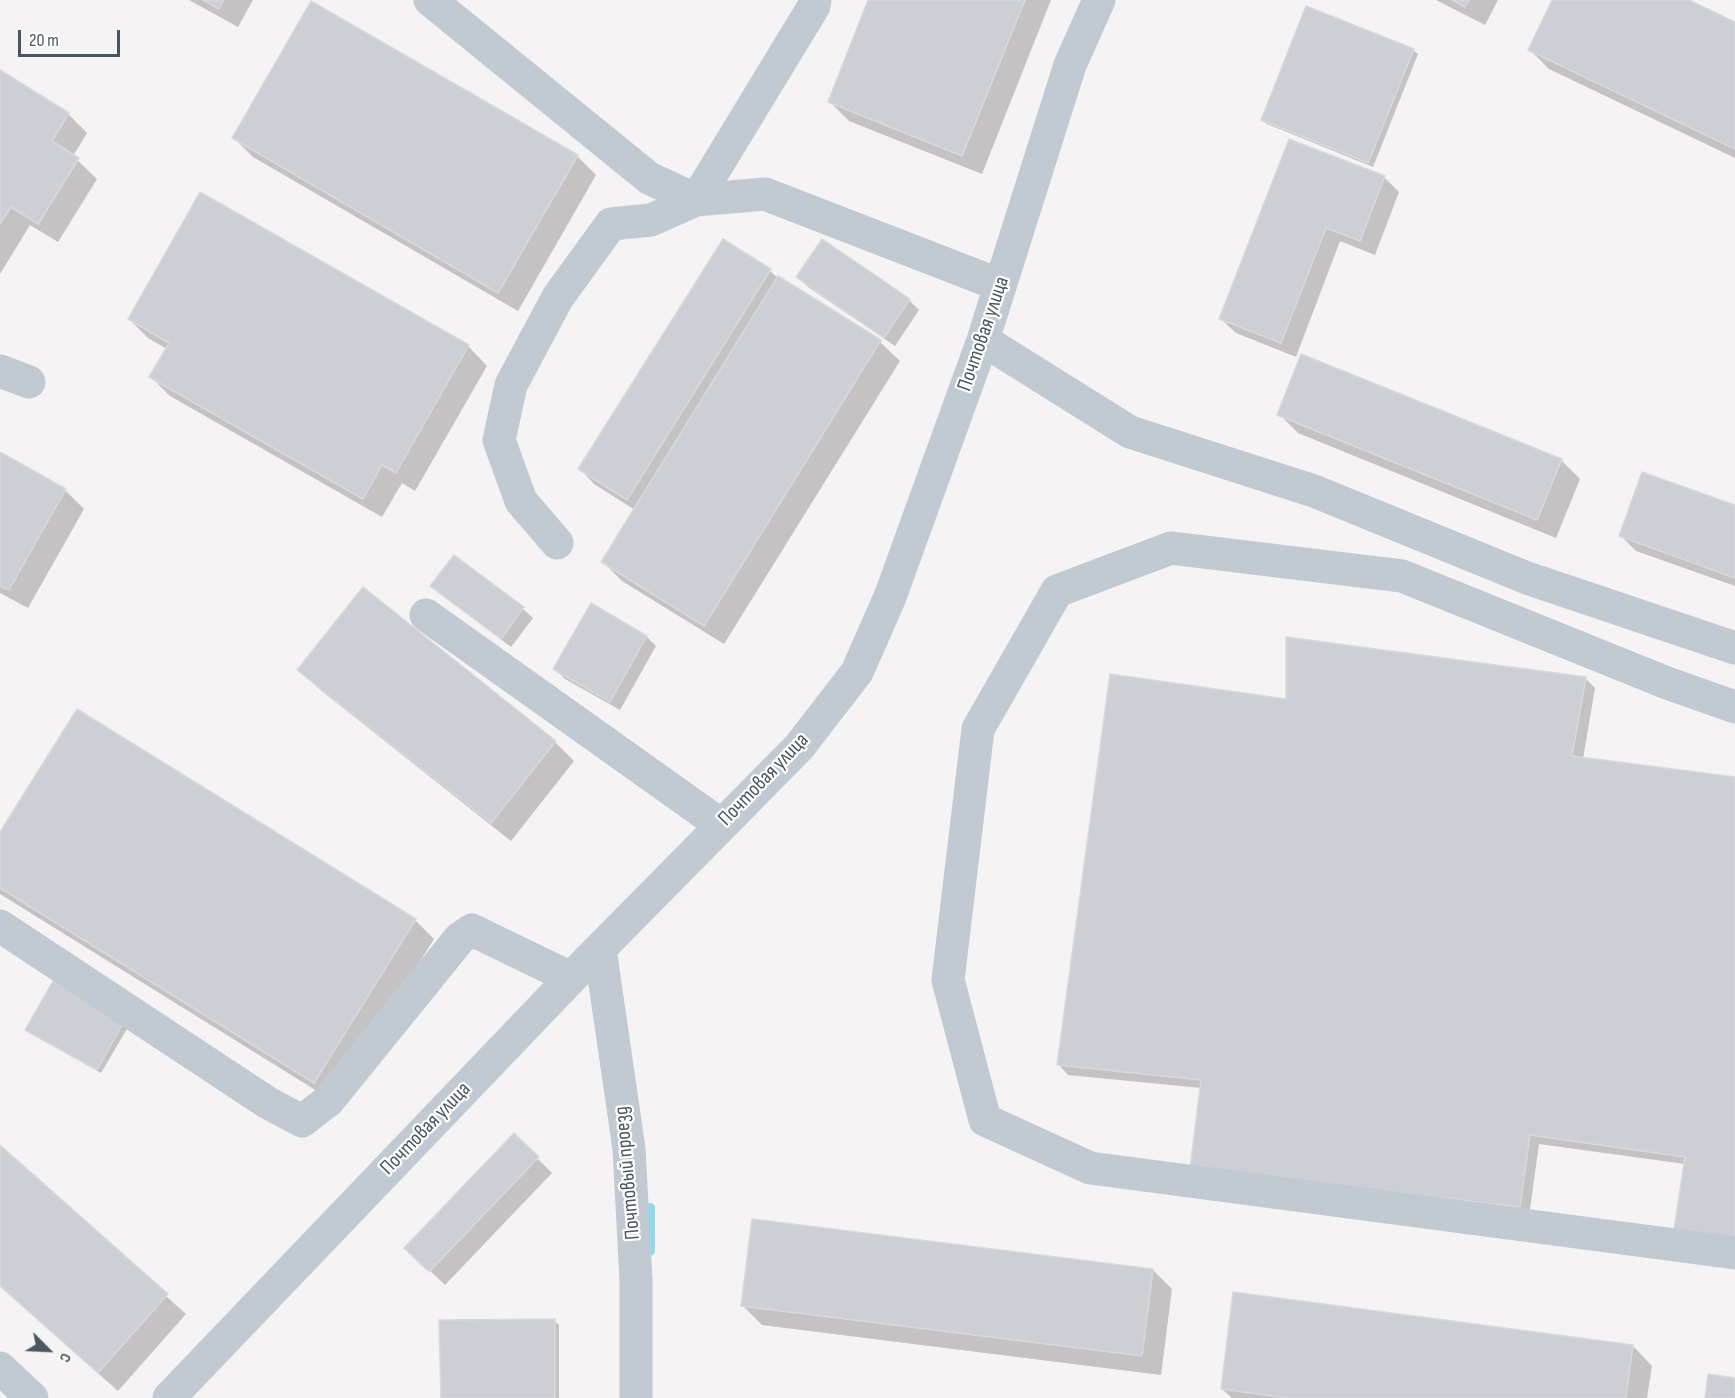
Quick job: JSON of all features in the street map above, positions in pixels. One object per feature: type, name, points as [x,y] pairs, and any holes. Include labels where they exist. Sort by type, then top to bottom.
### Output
[{"type":"street","points":[[430,0],[649,178],[696,200]]},
{"type":"street","points":[[696,200],[814,6],[815,0]]},
{"type":"street","name":"Почтовая улица","points":[[170,1398],[571,978],[799,747],[857,672],[890,597],[983,340],[1070,65],[1099,0]]},
{"type":"street","points":[[558,543],[521,501],[499,440],[511,385],[558,297],[611,224],[651,220],[696,200],[765,194],[1000,285]]},
{"type":"street","points":[[983,340],[1130,432],[1314,491],[1527,578],[1735,648]]},
{"type":"street","points":[[1735,707],[1656,678],[1402,576],[1171,548],[1057,591],[978,729],[948,980],[985,1120],[1090,1168],[1735,1253]]},
{"type":"street","points":[[426,615],[721,825]]},
{"type":"street","points":[[0,926],[268,1103],[302,1121],[328,1101],[460,938],[472,930],[571,978]]},
{"type":"street","name":"Почтовый проезд","points":[[600,949],[629,1149],[636,1280],[636,1398]]},
{"type":"street","points":[[0,1368],[32,1398]]},
{"type":"building","points":[[203,0],[224,0],[219,9]]},
{"type":"building","points":[[868,0],[1025,0],[962,156],[828,102]]},
{"type":"building","points":[[1452,0],[1469,0],[1465,7]]},
{"type":"building","points":[[1552,0],[1689,0],[1735,22],[1735,149],[1528,50]]},
{"type":"building","points":[[311,1],[578,155],[498,293],[232,138]]},
{"type":"building","points":[[1306,6],[1414,49],[1368,163],[1261,120]]},
{"type":"building","points":[[0,70],[69,113],[52,141],[79,158],[38,224],[11,207],[0,224]]},
{"type":"building","points":[[1289,139],[1385,176],[1360,241],[1326,228],[1281,343],[1219,319]]},
{"type":"building","points":[[200,192],[469,345],[396,473],[382,465],[363,499],[149,377],[169,343],[128,319]]},
{"type":"building","points":[[723,239],[771,269],[627,500],[578,469]]},
{"type":"building","points":[[822,239],[910,299],[884,338],[796,277]]},
{"type":"building","points":[[778,276],[881,340],[704,626],[601,562]]},
{"type":"building","points":[[1301,354],[1562,459],[1537,520],[1277,415]]},
{"type":"building","points":[[0,452],[66,489],[9,590],[0,586]]},
{"type":"building","points":[[1642,472],[1735,505],[1735,578],[1619,536]]},
{"type":"building","points":[[454,555],[524,607],[501,639],[430,586]]},
{"type":"building","points":[[363,587],[556,741],[491,823],[297,670]]},
{"type":"building","points":[[591,603],[647,636],[610,702],[553,669]]},
{"type":"building","points":[[1286,637],[1586,677],[1572,756],[1735,777],[1735,1240],[1674,1230],[1685,1157],[1530,1135],[1520,1207],[1190,1169],[1201,1080],[1057,1065],[1110,674],[1286,699]]},
{"type":"building","points":[[77,709],[416,919],[314,1083],[0,888],[0,832]]},
{"type":"building","points":[[53,981],[124,1021],[97,1070],[25,1030]]},
{"type":"building","points":[[514,1133],[539,1157],[429,1272],[404,1248]]},
{"type":"building","points":[[0,1145],[168,1294],[98,1373],[0,1286]]},
{"type":"building","points":[[752,1219],[1153,1269],[1142,1356],[741,1306]]},
{"type":"building","points":[[1233,1292],[1633,1345],[1626,1398],[1287,1398],[1221,1389]]},
{"type":"building","points":[[555,1319],[555,1398],[441,1398],[439,1320]]},
{"type":"building","points":[[1708,1374],[1735,1378],[1735,1398],[1705,1398]]},
{"type":"waterway","points":[[650,1208],[650,1251]]}]
